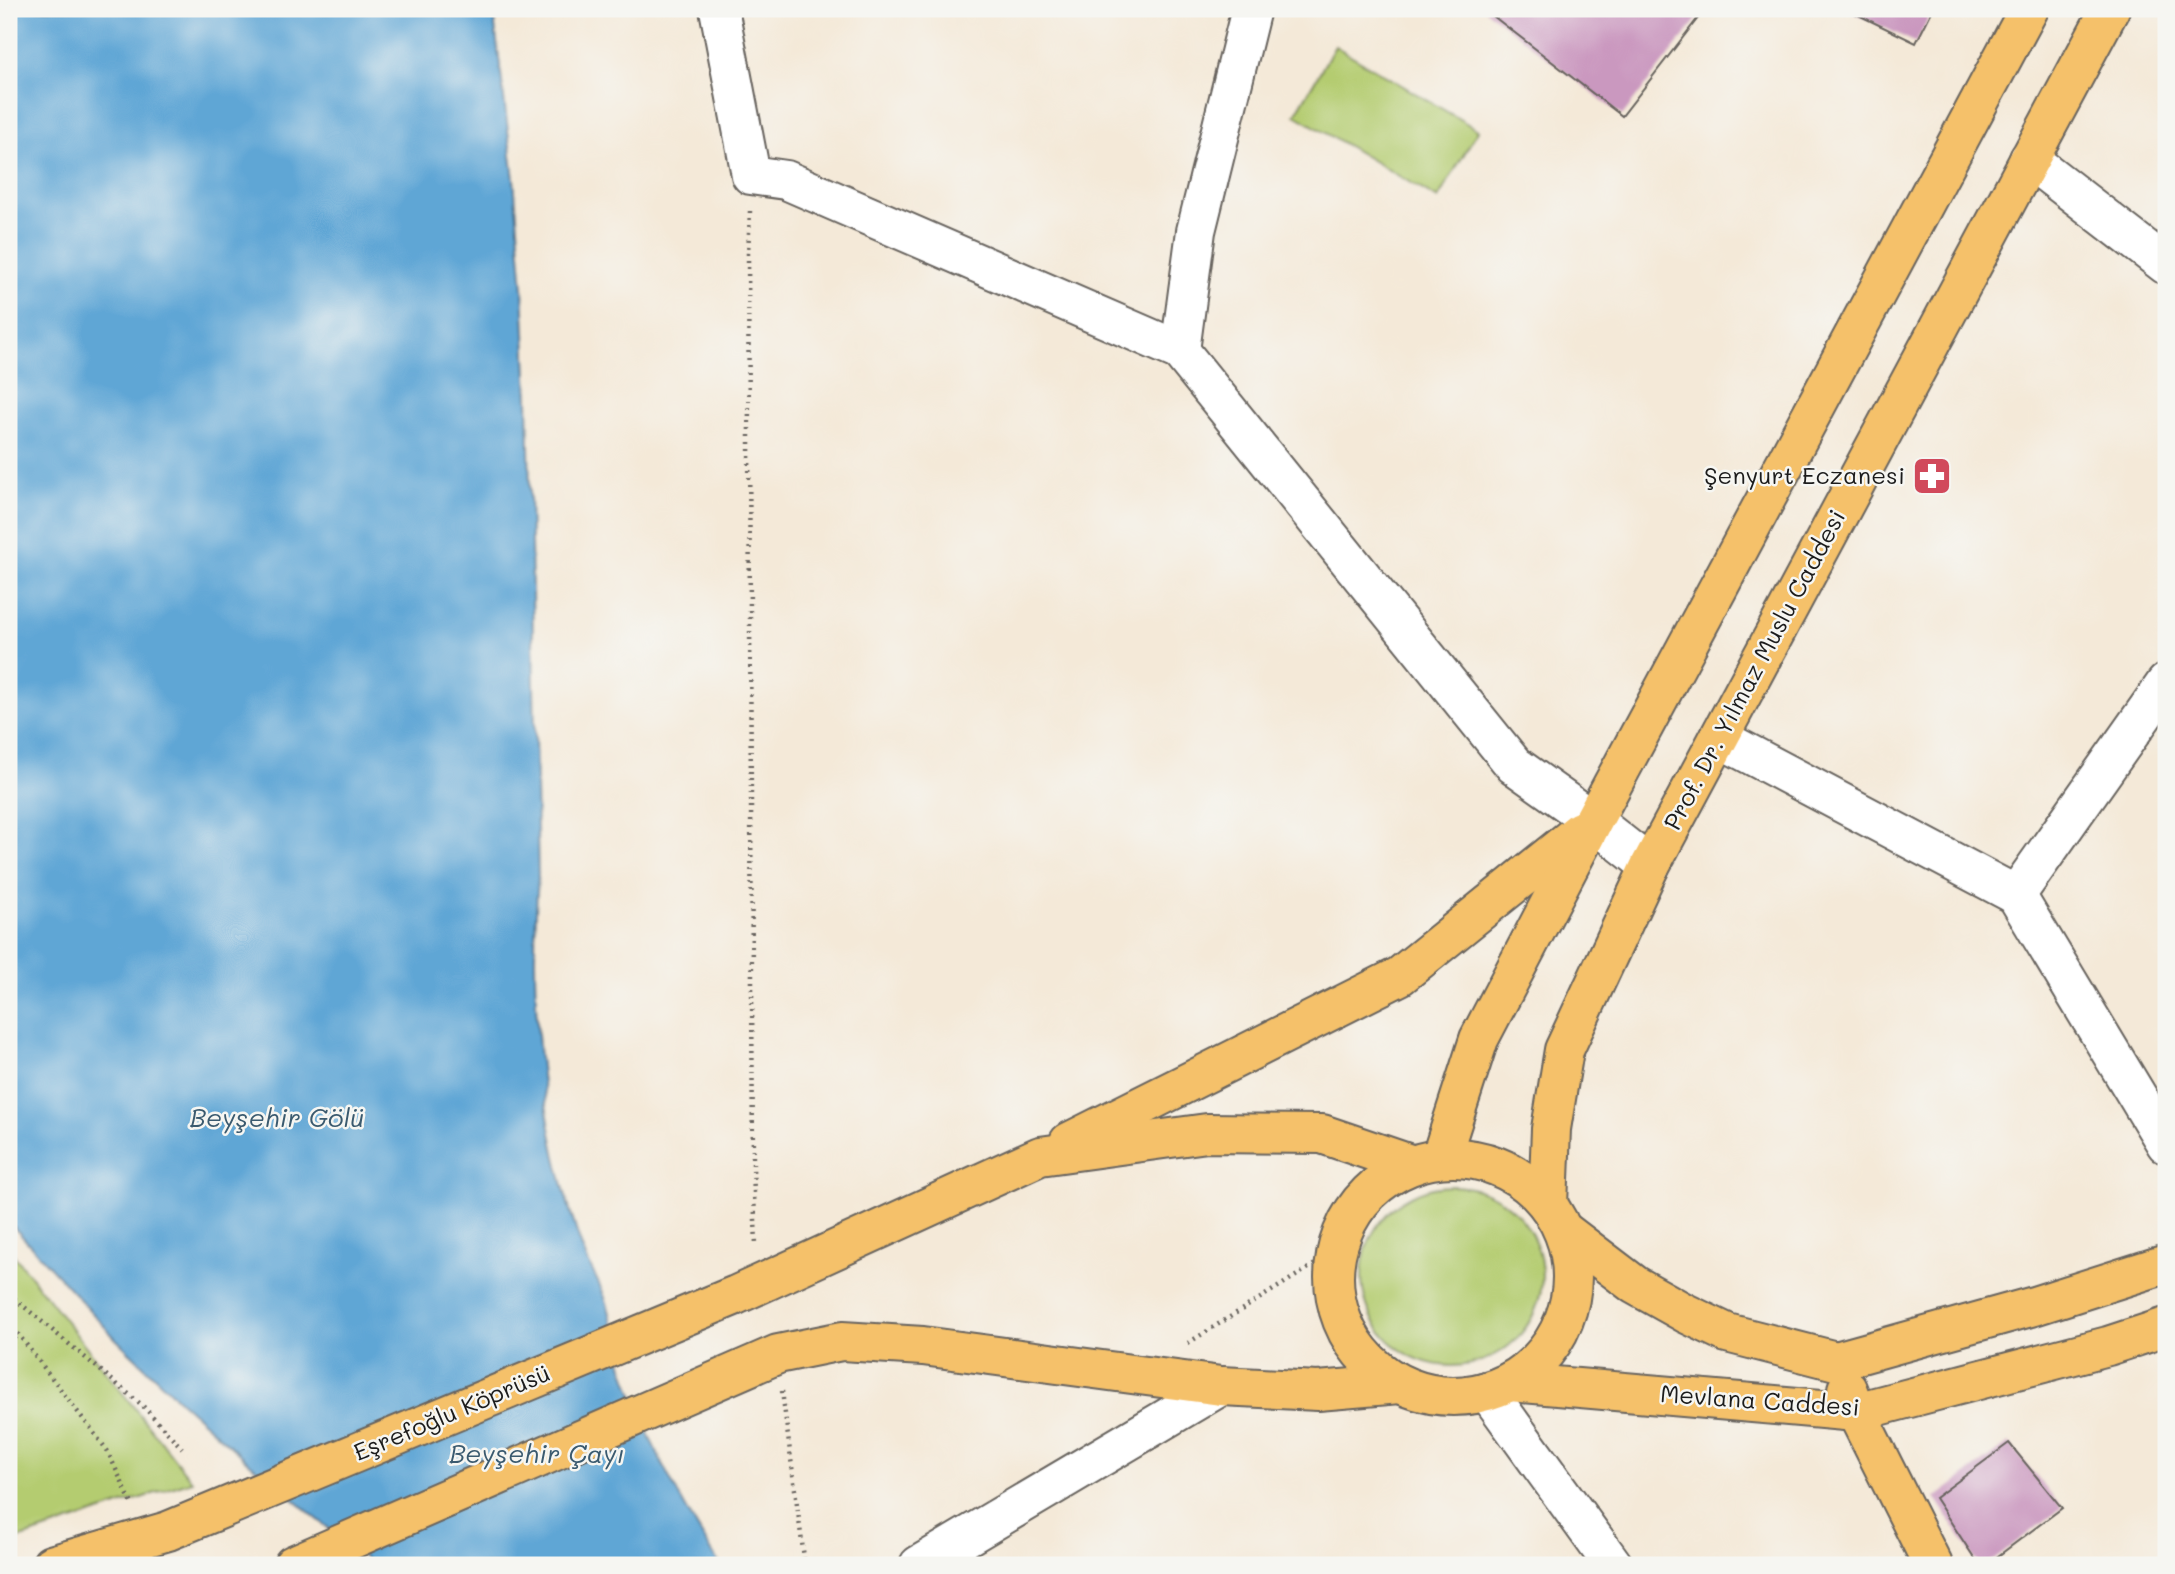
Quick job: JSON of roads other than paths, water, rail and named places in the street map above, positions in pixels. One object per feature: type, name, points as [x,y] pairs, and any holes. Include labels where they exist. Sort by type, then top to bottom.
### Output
[{"type":"main road","points":[[1040,1157],[1207,1133],[1322,1134],[1425,1161],[1472,1158],[1501,1167],[1527,1182],[1556,1218],[1572,1265],[1571,1300],[1559,1333],[1538,1361],[1499,1387],[1475,1395],[1437,1396],[1401,1384],[1369,1361],[1346,1329],[1335,1291],[1336,1251],[1351,1214],[1377,1184],[1425,1161],[1479,1039],[1593,821],[2029,9]]},
{"type":"main road","name":"Prof. Dr. Yılmaz Muslu Caddesi","points":[[1556,1218],[1551,1129],[1564,1050],[1650,866],[2109,9]]},
{"type":"main road","points":[[1040,1157],[1400,976],[1593,821]]},
{"type":"main road","name":"Eşrefoğlu Köprüsü","points":[[51,1565],[158,1534],[750,1288],[1040,1157]]},
{"type":"main road","name":"Mevlana Caddesi","points":[[1556,1218],[1635,1285],[1685,1313],[1727,1333],[1836,1361],[2034,1306],[2166,1264]]},
{"type":"main road","name":"Mevlana Caddesi","points":[[1499,1387],[1856,1412],[2108,1346],[2166,1327]]},
{"type":"main road","points":[[293,1565],[768,1359],[842,1341],[923,1346],[1222,1386],[1318,1391],[1401,1384]]},
{"type":"main road","points":[[1836,1361],[1856,1412],[1933,1565]]},
{"type":"street","points":[[719,9],[751,175],[786,180],[1181,351],[1514,765],[1593,821],[1650,866]]},
{"type":"street","points":[[1181,351],[1196,231],[1251,9]]},
{"type":"street","points":[[2029,159],[2166,265]]},
{"type":"street","points":[[2015,895],[2166,683]]},
{"type":"street","points":[[1719,738],[2015,895],[2166,1144]]},
{"type":"street","points":[[919,1565],[1222,1386]]},
{"type":"street","points":[[1499,1387],[1613,1565]]},
{"type":"water","name":"Beyşehir Gölü","points":[[9,9],[493,9],[514,179],[523,288],[528,398],[538,877],[536,1001],[543,1083],[557,1164],[568,1204],[583,1250],[607,1303],[618,1350],[643,1422],[684,1505],[720,1565],[373,1565],[247,1461],[180,1401],[116,1339],[9,1222]]},
{"type":"place","name":"Şenyurt Eczanesi","points":[[1932,476]]},
{"type":"water label","name":"Beyşehir Çayı","points":[[537,1454]]}]
